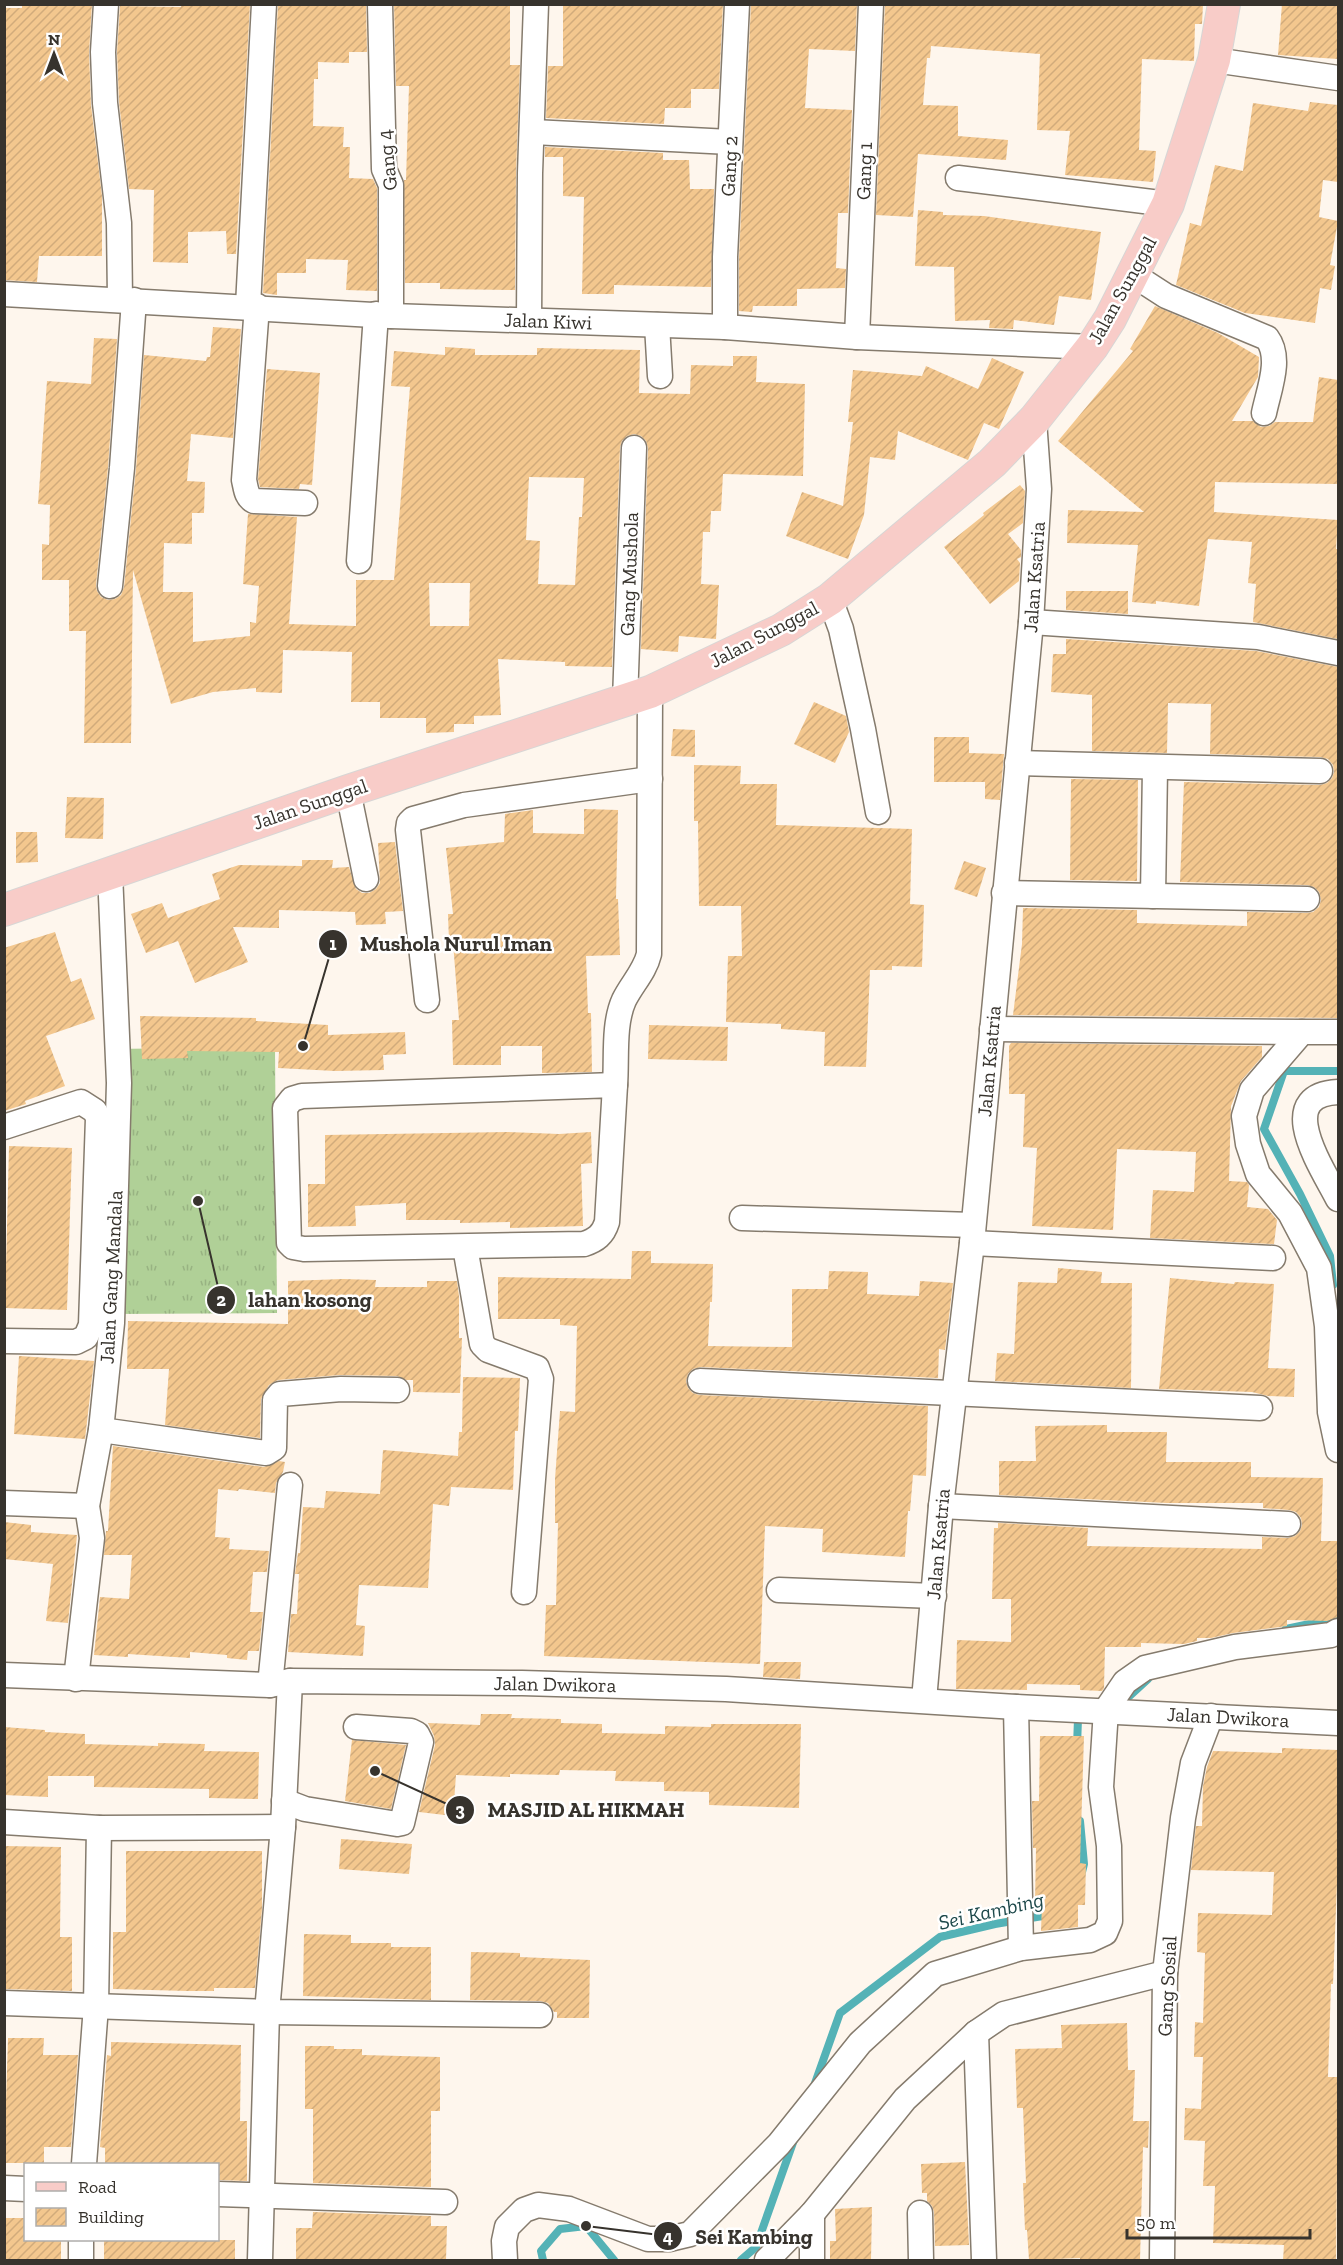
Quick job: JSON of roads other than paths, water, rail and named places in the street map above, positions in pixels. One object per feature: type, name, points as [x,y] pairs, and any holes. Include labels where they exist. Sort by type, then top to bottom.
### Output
[{"type":"main road","name":"Jalan Sunggal","points":[[4,910],[348,791],[637,696],[781,630],[830,599],[992,463],[1034,420],[1092,347],[1110,319],[1168,204],[1214,60],[1224,4]]},
{"type":"street","points":[[106,4],[103,52],[105,103],[127,299],[122,468],[110,586]]},
{"type":"street","points":[[264,4],[244,480],[249,497],[254,501],[305,503]]},
{"type":"street","name":"Gang 4","points":[[358,561],[384,315],[391,185],[384,169],[380,4]]},
{"type":"street","points":[[529,320],[530,173],[536,4]]},
{"type":"street","name":"Gang 2","points":[[725,327],[730,142],[737,4]]},
{"type":"street","name":"Gang 1","points":[[857,337],[871,4]]},
{"type":"street","points":[[1214,60],[1338,78]]},
{"type":"street","points":[[533,132],[730,142]]},
{"type":"street","points":[[958,178],[1168,204]]},
{"type":"street","points":[[1132,274],[1166,296],[1267,338],[1273,346],[1275,358],[1264,413]]},
{"type":"street","name":"Jalan Kiwi","points":[[4,294],[384,315],[725,327],[857,337],[1092,347]]},
{"type":"street","points":[[657,326],[660,376]]},
{"type":"street","name":"Jalan Ksatria","points":[[924,1700],[941,1506],[972,1234],[1031,622],[1039,489],[1034,420]]},
{"type":"street","name":"Gang Mushola","points":[[615,1085],[303,1096],[292,1099],[285,1108],[287,1238],[293,1247],[584,1244],[599,1237],[607,1222],[619,1023],[623,1002],[647,963],[649,954],[650,779],[637,696],[634,448]]},
{"type":"street","points":[[830,599],[841,629],[878,812]]},
{"type":"street","points":[[1031,622],[1258,637],[1338,653]]},
{"type":"street","points":[[1017,763],[1320,771]]},
{"type":"street","points":[[1153,896],[1155,768]]},
{"type":"street","points":[[427,1000],[408,830],[409,823],[413,819],[464,805],[650,779]]},
{"type":"street","points":[[348,791],[366,879]]},
{"type":"street","name":"Jalan Gang Mandala","points":[[76,1678],[92,1538],[87,1506],[101,1430],[112,1323],[119,1083],[110,873]]},
{"type":"street","points":[[1004,893],[1307,899]]},
{"type":"street","points":[[992,1029],[1338,1032]]},
{"type":"street","points":[[1302,1032],[1252,1090],[1244,1116],[1248,1144],[1258,1174],[1290,1213],[1318,1268],[1327,1326],[1330,1412],[1338,1450]]},
{"type":"street","points":[[1338,1092],[1326,1092],[1312,1101],[1304,1116],[1307,1137],[1338,1199]]},
{"type":"street","points":[[4,1127],[81,1102],[95,1111],[98,1118],[91,1325],[86,1337],[76,1342],[4,1341]]},
{"type":"street","points":[[742,1218],[1274,1258]]},
{"type":"street","points":[[465,1247],[482,1344],[488,1350],[537,1368],[541,1379],[524,1592]]},
{"type":"street","points":[[700,1381],[1260,1408]]},
{"type":"street","points":[[101,1430],[266,1453],[274,1448],[275,1400],[280,1394],[341,1389],[397,1390]]},
{"type":"street","points":[[260,2260],[267,2012],[283,1827],[280,1683],[290,1485]]},
{"type":"street","points":[[4,1503],[87,1506]]},
{"type":"street","points":[[941,1506],[1288,1524]]},
{"type":"street","points":[[779,1590],[934,1596]]},
{"type":"street","points":[[505,2260],[504,2241],[507,2227],[524,2210],[538,2205],[569,2209],[648,2238],[669,2239],[690,2234],[779,2144],[860,2043],[935,1974],[1021,1948],[1090,1940],[1105,1934],[1110,1921],[1109,1846],[1101,1787],[1112,1711],[1125,1682],[1145,1668],[1234,1647],[1331,1635],[1338,1631]]},
{"type":"street","name":"Jalan Dwikora","points":[[4,1675],[280,1683],[533,1683],[726,1689],[1016,1707],[1338,1723]]},
{"type":"street","points":[[1016,1707],[1021,1948]]},
{"type":"street","name":"Gang Sosial","points":[[1162,2260],[1165,1973],[1183,1818],[1202,1715]]},
{"type":"street","points":[[284,1801],[305,1809],[402,1823],[421,1742],[417,1734],[411,1731],[357,1727]]},
{"type":"street","points":[[4,1822],[99,1828],[283,1827]]},
{"type":"street","points":[[84,2163],[96,2006],[99,1828]]},
{"type":"street","points":[[767,2260],[812,2214],[905,2099],[976,2033],[1004,2014],[1165,1973]]},
{"type":"street","points":[[4,2003],[267,2012],[540,2016]]},
{"type":"street","points":[[976,2033],[984,2260]]},
{"type":"street","points":[[4,2188],[24,2189]]},
{"type":"street","points":[[219,2194],[445,2202]]},
{"type":"street","points":[[920,2213],[921,2260]]},
{"type":"street","points":[[812,2214],[812,2260]]},
{"type":"street","points":[[81,2241],[81,2260]]},
{"type":"waterway","name":"Sei Kambing","points":[[1333,1285],[1330,1256],[1300,1194],[1264,1129],[1284,1071],[1338,1071]]},
{"type":"waterway","name":"Sei Kambing","points":[[1286,1629],[1338,1618]]},
{"type":"waterway","name":"Sei Kambing","points":[[1124,1701],[1148,1679]]},
{"type":"waterway","name":"Sei Kambing","points":[[1077,1746],[1078,1719],[1083,1717]]},
{"type":"waterway","name":"Sei Kambing","points":[[1080,1821],[1084,1864],[1082,1872]]},
{"type":"waterway","name":"Sei Kambing","points":[[814,2086],[840,2013],[940,1937],[995,1924],[1049,1915]]},
{"type":"waterway","name":"Sei Kambing","points":[[741,2260],[756,2247],[795,2137]]},
{"type":"waterway","name":"Sei Kambing","points":[[543,2260],[541,2251],[560,2229],[586,2226],[614,2260]]},
{"type":"place","name":"Mushola Nurul Iman","points":[[303,1046]]},
{"type":"place","name":"lahan kosong","points":[[198,1201]]},
{"type":"place","name":"MASJID AL HIKMAH","points":[[375,1771]]},
{"type":"place","name":"Sei Kambing","points":[[586,2226]]}]
